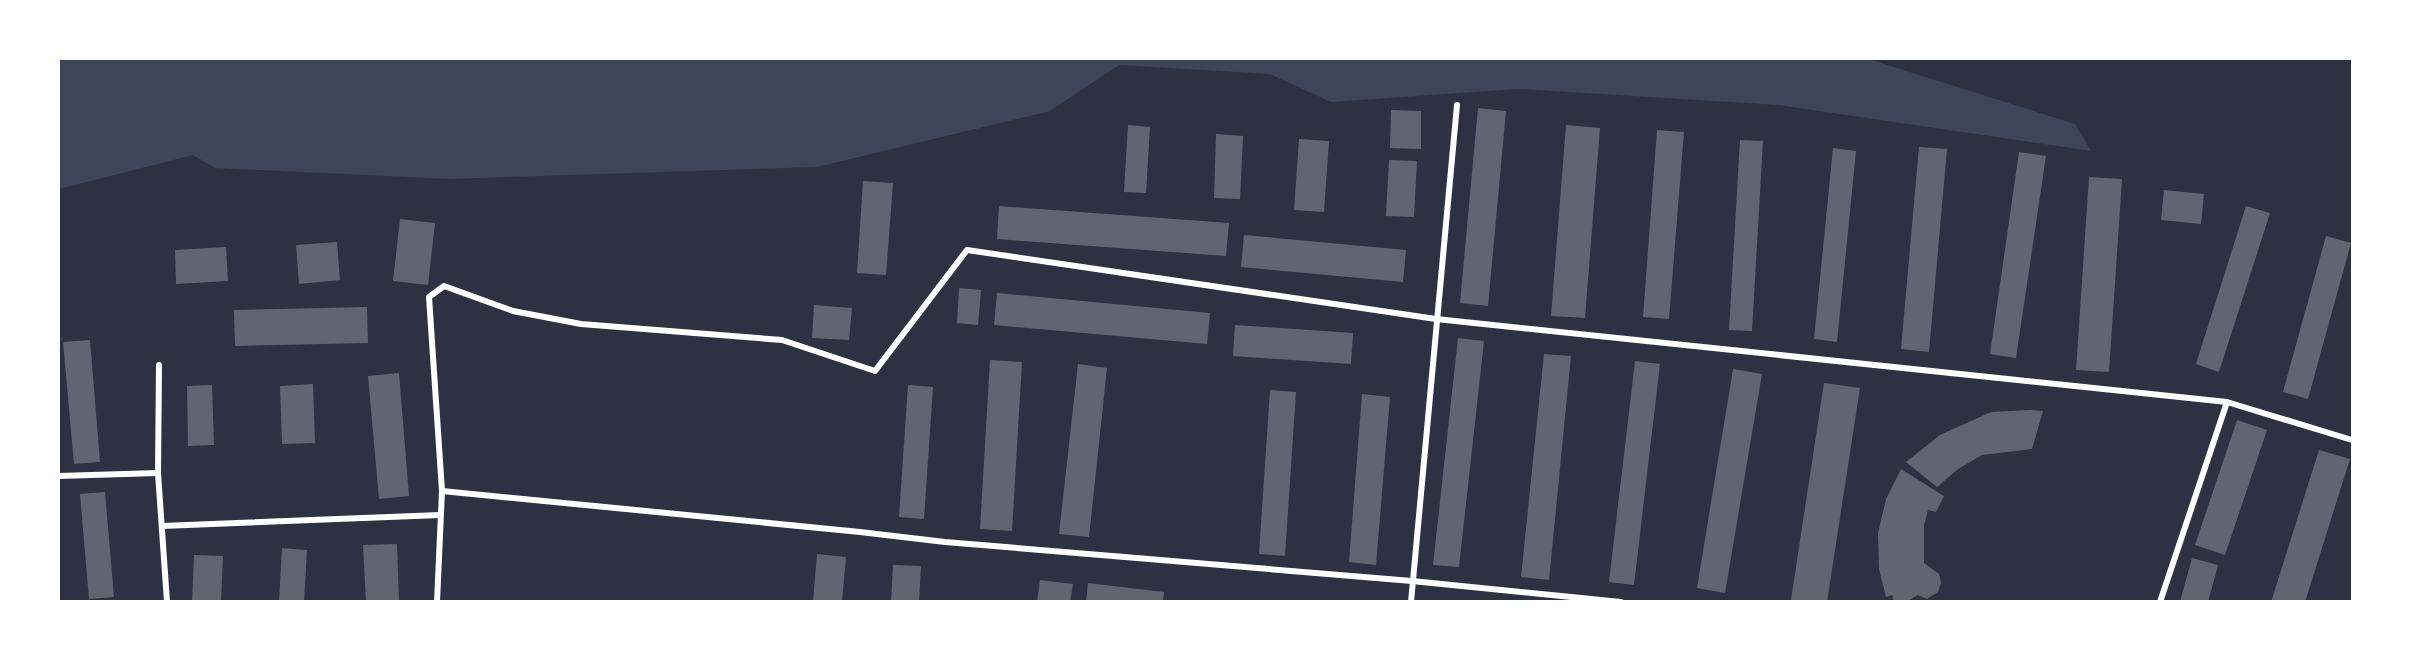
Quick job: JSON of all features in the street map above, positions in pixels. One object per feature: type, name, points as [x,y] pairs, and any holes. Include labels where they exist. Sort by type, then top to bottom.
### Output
[{"type":"street","points":[[1411,602],[1457,105]]},
{"type":"street","points":[[437,602],[442,491],[429,297],[444,286],[513,311],[581,324],[782,340],[875,371],[967,250],[1436,319],[2227,402],[2352,440]]},
{"type":"street","points":[[159,365],[158,473],[167,602]]},
{"type":"street","points":[[2160,602],[2227,402]]},
{"type":"street","points":[[58,476],[158,473]]},
{"type":"street","points":[[442,491],[945,542],[1412,580],[1621,602]]},
{"type":"street","points":[[162,525],[440,515]]},
{"type":"shaded area","points":[[59,58],[1865,58],[2075,124],[2091,151],[1778,105],[1518,89],[1331,102],[1270,74],[1119,65],[1050,111],[817,167],[450,179],[215,168],[193,155],[59,189]]},
{"type":"building","points":[[1478,108],[1506,111],[1488,306],[1460,303]]},
{"type":"building","points":[[1391,110],[1421,111],[1421,149],[1390,148]]},
{"type":"building","points":[[1128,125],[1150,127],[1146,193],[1124,192]]},
{"type":"building","points":[[1566,125],[1600,128],[1585,318],[1551,316]]},
{"type":"building","points":[[1657,130],[1684,132],[1669,319],[1643,317]]},
{"type":"building","points":[[1216,134],[1243,136],[1240,199],[1214,198]]},
{"type":"building","points":[[1299,139],[1329,141],[1324,212],[1294,210]]},
{"type":"building","points":[[1740,140],[1763,141],[1752,331],[1729,330]]},
{"type":"building","points":[[1919,147],[1947,149],[1929,352],[1901,349]]},
{"type":"building","points":[[1833,148],[1856,151],[1837,342],[1814,339]]},
{"type":"building","points":[[2019,152],[2046,156],[2016,358],[1990,354]]},
{"type":"building","points":[[1389,160],[1417,161],[1414,217],[1386,216]]},
{"type":"building","points":[[2089,177],[2122,179],[2109,372],[2076,370]]},
{"type":"building","points":[[863,181],[893,183],[886,275],[857,273]]},
{"type":"building","points":[[2164,190],[2204,194],[2201,224],[2161,220]]},
{"type":"building","points":[[999,206],[1229,223],[1226,256],[997,239]]},
{"type":"building","points":[[2246,206],[2270,213],[2219,372],[2196,364]]},
{"type":"building","points":[[400,219],[435,223],[428,285],[393,281]]},
{"type":"building","points":[[1244,235],[1406,250],[1403,282],[1241,267]]},
{"type":"building","points":[[2326,236],[2351,243],[2308,399],[2283,392]]},
{"type":"building","points":[[337,242],[340,280],[299,284],[296,245]]},
{"type":"building","points":[[226,247],[228,281],[176,284],[175,250]]},
{"type":"building","points":[[959,288],[981,290],[978,325],[957,323]]},
{"type":"building","points":[[997,293],[1210,313],[1207,344],[994,325]]},
{"type":"building","points":[[814,305],[852,308],[849,340],[812,338]]},
{"type":"building","points":[[367,307],[368,343],[235,346],[234,310]]},
{"type":"building","points":[[1235,325],[1353,333],[1351,364],[1233,356]]},
{"type":"building","points":[[1458,338],[1484,341],[1459,567],[1433,565]]},
{"type":"building","points":[[90,340],[100,462],[74,464],[63,342]]},
{"type":"building","points":[[1544,354],[1571,356],[1549,580],[1521,577]]},
{"type":"building","points":[[990,360],[1022,362],[1012,531],[980,529]]},
{"type":"building","points":[[1635,361],[1660,364],[1634,585],[1609,582]]},
{"type":"building","points":[[1078,364],[1107,368],[1089,537],[1059,534]]},
{"type":"building","points":[[1733,369],[1762,374],[1725,593],[1697,588]]},
{"type":"building","points":[[399,373],[409,496],[379,499],[368,376]]},
{"type":"building","points":[[1824,383],[1860,388],[1827,602],[1804,602],[1791,600]]},
{"type":"building","points":[[313,384],[315,443],[282,444],[280,386]]},
{"type":"building","points":[[212,385],[214,445],[188,446],[187,386]]},
{"type":"building","points":[[908,385],[933,387],[924,519],[899,517]]},
{"type":"building","points":[[1270,390],[1296,392],[1285,556],[1259,554]]},
{"type":"building","points":[[1362,394],[1390,397],[1376,565],[1349,562]]},
{"type":"building","points":[[2043,411],[2032,449],[1982,455],[1958,469],[1937,487],[1906,462],[1940,435],[1991,412]]},
{"type":"building","points":[[2237,420],[2267,430],[2225,555],[2195,545]]},
{"type":"building","points":[[2319,450],[2350,459],[2305,602],[2271,602]]},
{"type":"building","points":[[1901,469],[1944,496],[1936,512],[1928,510],[1924,525],[1924,563],[1939,574],[1941,583],[1938,592],[1927,599],[1918,595],[1906,602],[1894,602],[1892,595],[1886,597],[1879,569],[1878,533],[1886,499]]},
{"type":"building","points":[[105,492],[114,597],[89,599],[80,494]]},
{"type":"building","points":[[397,544],[399,602],[366,602],[363,545]]},
{"type":"building","points":[[282,548],[307,550],[304,602],[279,602]]},
{"type":"building","points":[[817,554],[846,557],[842,602],[813,602]]},
{"type":"building","points":[[194,555],[223,556],[221,602],[192,602]]},
{"type":"building","points":[[2192,558],[2218,565],[2208,602],[2180,602]]},
{"type":"building","points":[[893,565],[921,566],[919,602],[891,602]]},
{"type":"building","points":[[1040,580],[1073,584],[1070,602],[1037,602]]},
{"type":"building","points":[[1088,583],[1164,592],[1163,602],[1086,602]]}]
